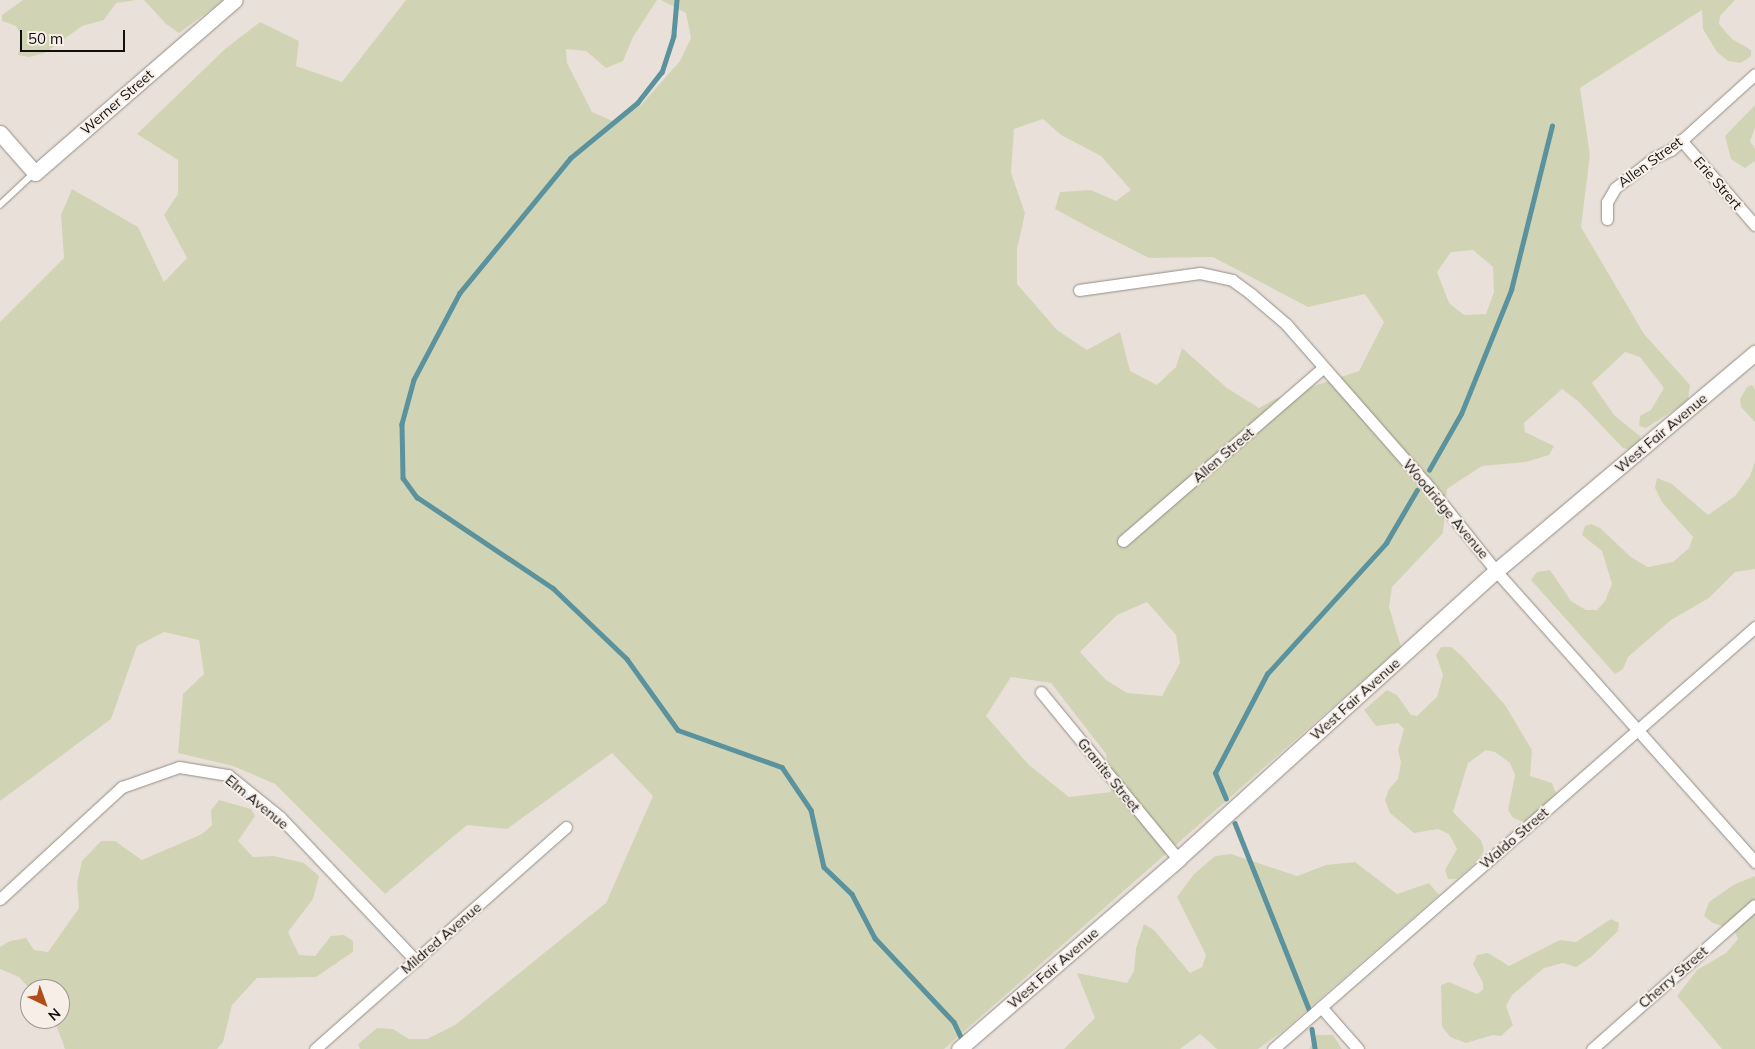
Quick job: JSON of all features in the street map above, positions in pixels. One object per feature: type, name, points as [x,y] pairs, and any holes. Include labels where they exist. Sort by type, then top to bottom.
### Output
[{"type":"street","name":"Werner Street","points":[[35,173],[235,0]]},
{"type":"street","name":"Allen Street","points":[[1607,219],[1606,202],[1615,188],[1681,140],[1755,74]]},
{"type":"street","points":[[0,134],[35,173]]},
{"type":"street","name":"Erie Strert","points":[[1681,140],[1755,225]]},
{"type":"street","name":"Woodridge Avenue","points":[[1079,290],[1200,273],[1232,280],[1286,324],[1425,482],[1496,571],[1755,862]]},
{"type":"street","name":"West Fair Avenue","points":[[959,1049],[1178,858],[1496,571],[1755,353]]},
{"type":"street","name":"Allen Street","points":[[1123,541],[1323,368]]},
{"type":"street","name":"Waldo Street","points":[[1273,1049],[1755,627]]},
{"type":"street","name":"Granite Street","points":[[1041,692],[1178,858]]},
{"type":"street","name":"Elm Avenue","points":[[0,899],[122,787],[179,767],[228,775],[280,817],[416,960]]},
{"type":"street","name":"Mildred Avenue","points":[[315,1049],[566,827]]},
{"type":"street","name":"Cherry Street","points":[[1592,1049],[1755,905]]},
{"type":"street","points":[[1321,1007],[1358,1049]]},
{"type":"lane","name":"Werner Street","points":[[0,205],[35,173]]},
{"type":"green space","points":[[23,0],[137,0],[116,3],[104,20],[82,26],[45,53],[29,57],[18,55],[22,36],[16,26],[2,21],[2,15]]},
{"type":"green space","points":[[144,0],[224,0],[179,33],[166,24]]},
{"type":"green space","points":[[406,0],[657,0],[633,37],[623,61],[606,68],[586,51],[566,49],[567,63],[592,112],[615,122],[641,105],[680,61],[691,38],[686,13],[661,0],[1735,0],[1720,16],[1719,24],[1732,39],[1751,50],[1751,56],[1741,63],[1728,61],[1717,52],[1703,29],[1702,10],[1580,88],[1590,155],[1581,227],[1644,334],[1690,385],[1688,401],[1646,428],[1639,426],[1640,416],[1651,410],[1664,388],[1640,357],[1625,352],[1592,383],[1614,415],[1640,436],[1641,444],[1631,450],[1623,448],[1578,401],[1562,389],[1524,423],[1525,432],[1554,446],[1549,455],[1526,462],[1482,466],[1447,489],[1443,533],[1392,587],[1389,607],[1401,647],[944,1049],[360,1049],[358,1044],[377,1028],[393,1029],[409,1039],[427,1039],[455,1025],[606,903],[653,796],[612,753],[507,829],[467,825],[385,894],[275,784],[233,766],[178,753],[183,694],[204,674],[199,640],[164,632],[137,646],[111,719],[0,801],[0,322],[64,258],[61,215],[72,189],[138,227],[164,282],[187,258],[164,215],[178,194],[178,160],[137,134],[225,49],[260,22],[299,41],[296,66],[342,82]],"holes":[[[1043,119],[1061,135],[1101,156],[1131,190],[1116,201],[1091,190],[1060,192],[1055,209],[1149,258],[1213,257],[1308,307],[1365,294],[1384,322],[1359,371],[1275,399],[1259,408],[1227,388],[1182,348],[1176,367],[1157,385],[1130,371],[1120,332],[1087,350],[1057,330],[1017,284],[1017,250],[1025,213],[1011,173],[1014,129]],[[1473,250],[1493,267],[1494,292],[1486,314],[1464,315],[1449,303],[1437,272],[1451,252]],[[1147,602],[1176,635],[1180,663],[1162,696],[1127,693],[1106,680],[1080,652],[1117,615]],[[1011,677],[1051,683],[1106,754],[1111,792],[1069,797],[1029,765],[986,716]]]},
{"type":"green space","points":[[1755,105],[1755,128],[1750,141],[1755,149],[1755,161],[1745,168],[1731,159],[1725,136]]},
{"type":"green space","points":[[1752,385],[1755,389],[1755,422],[1741,407],[1740,399],[1747,387]]},
{"type":"green space","points":[[1755,461],[1755,569],[1735,572],[1709,598],[1671,620],[1628,657],[1623,669],[1615,674],[1531,580],[1537,572],[1550,570],[1571,601],[1586,610],[1597,610],[1605,601],[1612,584],[1602,551],[1582,535],[1585,526],[1591,524],[1600,528],[1631,557],[1648,567],[1673,562],[1689,548],[1693,537],[1662,502],[1655,488],[1657,478],[1672,484],[1708,515],[1735,496],[1750,476]]},
{"type":"green space","points":[[1441,647],[1451,647],[1462,656],[1505,705],[1532,750],[1530,776],[1552,783],[1556,793],[1537,813],[1524,822],[1513,818],[1508,810],[1515,775],[1510,763],[1495,752],[1486,750],[1468,763],[1453,812],[1481,840],[1484,850],[1479,860],[1457,879],[1448,879],[1445,870],[1457,849],[1449,834],[1438,829],[1414,833],[1390,813],[1385,800],[1389,789],[1398,779],[1401,762],[1398,750],[1404,729],[1398,723],[1376,726],[1364,710],[1387,690],[1397,695],[1411,715],[1417,716],[1437,697],[1443,675],[1436,655]]},
{"type":"green space","points":[[219,800],[251,809],[255,816],[238,841],[253,857],[274,856],[304,863],[319,876],[313,899],[288,932],[299,955],[315,956],[331,936],[344,935],[353,941],[353,952],[316,977],[257,978],[232,1005],[223,1042],[217,1049],[65,1049],[58,1029],[70,1029],[70,979],[21,979],[0,969],[0,947],[10,941],[26,938],[34,950],[48,952],[79,908],[77,883],[82,861],[101,841],[115,841],[142,860],[202,834],[212,825],[211,810]]},
{"type":"green space","points":[[1231,854],[1297,876],[1326,865],[1355,862],[1397,894],[1429,883],[1439,895],[1283,1031],[1258,1049],[1217,1049],[1200,1034],[1180,1049],[1064,1049],[1095,1018],[1077,973],[1127,983],[1134,971],[1136,948],[1144,924],[1154,930],[1190,973],[1202,967],[1206,955],[1177,897],[1194,874],[1215,856]]},
{"type":"green space","points":[[1755,876],[1755,1049],[1722,1049],[1677,996],[1697,970],[1726,953],[1738,939],[1734,930],[1713,923],[1704,916],[1709,902],[1735,884]]},
{"type":"green space","points":[[1611,919],[1619,923],[1618,931],[1591,957],[1576,967],[1563,963],[1544,968],[1512,995],[1506,1006],[1513,1025],[1501,1036],[1493,1035],[1466,1043],[1450,1037],[1442,1026],[1441,985],[1449,982],[1477,994],[1483,990],[1483,983],[1473,964],[1477,955],[1488,953],[1509,966],[1560,940],[1576,942]]},
{"type":"green space","points":[[1316,1035],[1333,1035],[1342,1049],[1309,1049]]},
{"type":"waterway","points":[[677,0],[674,36],[662,72],[638,103],[571,158],[460,293],[414,380],[402,424],[403,478],[417,497],[553,588],[627,659],[678,730],[782,767],[811,810],[824,867],[852,894],[875,938],[954,1022],[963,1041]]},
{"type":"waterway","points":[[1429,470],[1461,414],[1511,290],[1552,126]]},
{"type":"waterway","points":[[1226,799],[1215,773],[1267,674],[1386,543],[1417,490]]},
{"type":"waterway","points":[[1235,823],[1310,1011]]},
{"type":"waterway","points":[[1312,1029],[1315,1049]]}]
